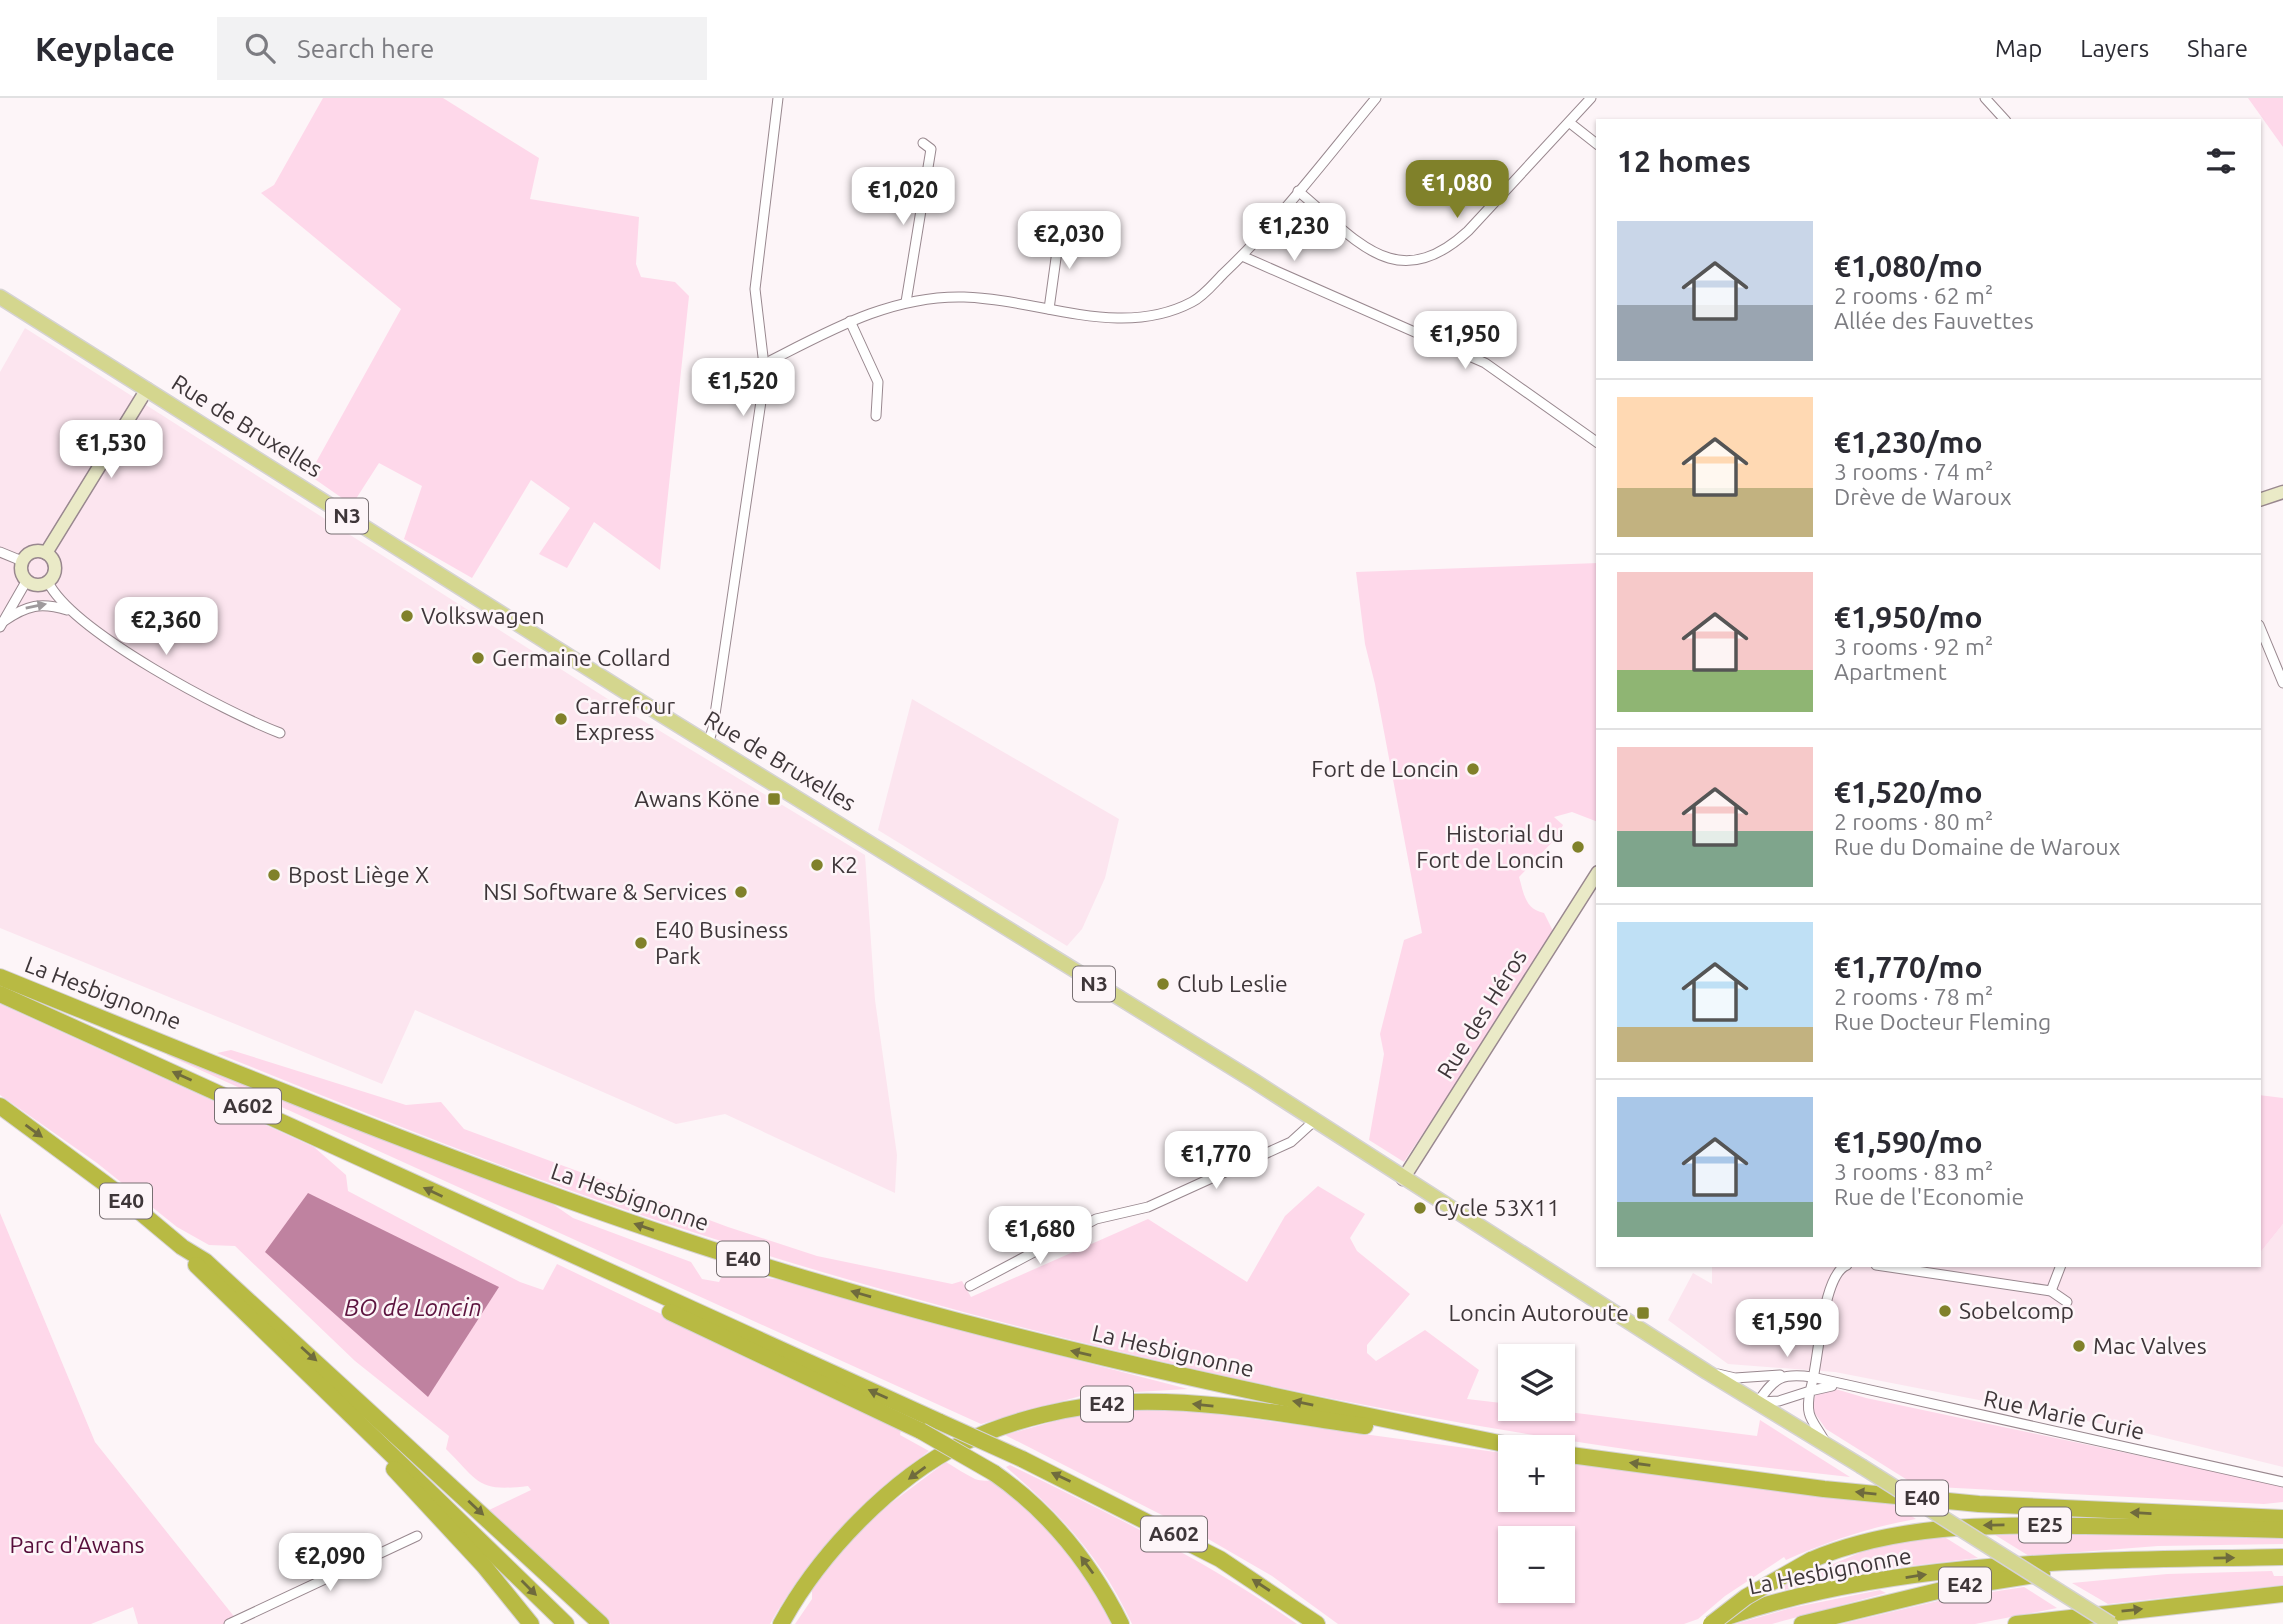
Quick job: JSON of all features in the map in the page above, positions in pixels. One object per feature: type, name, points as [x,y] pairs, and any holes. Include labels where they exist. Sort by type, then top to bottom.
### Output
[{"type":"highway","name":"La Hesbignonne","points":[[0,977],[429,1149],[703,1247],[1029,1341],[1215,1385],[1498,1443]]},
{"type":"highway","name":"A602","points":[[0,995],[1022,1459],[1220,1559],[1317,1624]]},
{"type":"highway","name":"E40","points":[[0,1106],[115,1191],[182,1247],[205,1261],[601,1624]]},
{"type":"highway","points":[[495,1221],[512,1236],[921,1431],[994,1473],[1036,1506],[1072,1545],[1121,1624]]},
{"type":"highway","points":[[182,1247],[200,1270],[376,1437],[566,1624]]},
{"type":"highway","name":"E42","points":[[781,1624],[818,1566],[840,1542],[914,1476],[963,1443],[1016,1423],[1094,1405],[1176,1402],[1498,1444]]},
{"type":"highway","points":[[376,1437],[382,1457],[475,1556],[531,1624]]},
{"type":"highway","name":"E40","points":[[1575,1456],[1824,1489],[1979,1504],[2283,1518]]},
{"type":"highway","name":"E25","points":[[1709,1624],[1746,1597],[1811,1560],[1876,1538],[1935,1528],[2000,1525],[2283,1530]]},
{"type":"highway","points":[[2131,1560],[2283,1557]]},
{"type":"highway","name":"La Hesbignonne","points":[[1709,1624],[1819,1591],[1927,1574],[2005,1566],[2131,1560]]},
{"type":"highway","name":"E42","points":[[1802,1624],[1946,1589],[2095,1569],[2131,1560]]},
{"type":"highway","points":[[2016,1624],[2283,1594]]},
{"type":"main road","name":"Rue de Bruxelles","points":[[0,297],[708,744],[1254,1082],[1313,1122]]},
{"type":"main road","name":"N3","points":[[1313,1122],[2111,1624]]},
{"type":"street","points":[[708,744],[715,715],[766,363],[755,289],[778,98]]},
{"type":"street","points":[[766,363],[850,321],[906,302],[963,297],[1122,320],[1161,316],[1195,300],[1242,256],[1376,98]]},
{"type":"street","points":[[1298,191],[1370,251],[1387,259],[1424,260],[1448,249],[1458,240],[1591,98]]},
{"type":"street","points":[[1985,98],[2004,119]]},
{"type":"street","points":[[1570,123],[1596,143]]},
{"type":"street","points":[[906,302],[931,149],[923,142]]},
{"type":"street","points":[[1049,309],[1057,251],[1053,235]]},
{"type":"street","points":[[1242,256],[1485,363],[1596,442]]},
{"type":"street","points":[[850,321],[878,382],[876,416]]},
{"type":"street","points":[[47,552],[147,389]]},
{"type":"street","points":[[2261,499],[2283,492]]},
{"type":"street","points":[[34,551],[47,552],[55,565],[54,574],[48,582],[39,585],[27,580],[21,571],[22,561],[34,551]]},
{"type":"street","points":[[0,552],[22,561]]},
{"type":"street","points":[[2,624],[27,580]]},
{"type":"street","points":[[48,582],[56,598],[103,635],[231,714],[280,733]]},
{"type":"street","points":[[2,624],[31,605],[48,604],[69,610]]},
{"type":"street","points":[[2262,641],[2283,682]]},
{"type":"street","name":"Rue des Héros","points":[[1403,1179],[1596,875]]},
{"type":"street","points":[[970,1286],[1096,1219],[1147,1207],[1291,1142],[1313,1122]]},
{"type":"street","points":[[1826,1444],[1808,1416],[1810,1391],[1832,1283],[1841,1267]]},
{"type":"street","points":[[1889,1267],[2051,1291],[2067,1302]]},
{"type":"street","points":[[2051,1291],[2060,1267]]},
{"type":"street","points":[[1758,1402],[1771,1383],[1789,1374]]},
{"type":"street","name":"Rue Marie Curie","points":[[1712,1375],[1735,1378],[1789,1374],[1812,1377],[1837,1385],[2283,1482]]},
{"type":"street","points":[[1758,1402],[1779,1401],[1837,1385]]},
{"type":"street","points":[[229,1624],[417,1536]]},
{"type":"shaded area","points":[[25,328],[622,708],[865,855],[875,1000],[897,1155],[895,1193],[725,1114],[676,1124],[415,1010],[382,1084],[0,928],[0,372]]},
{"type":"shaded area","points":[[912,699],[1119,819],[1105,878],[1082,929],[1067,946],[878,830]]},
{"type":"shaded area","points":[[2283,1224],[2283,1467],[2133,1430],[1835,1372],[1728,1364],[1668,1320],[1693,1273],[1712,1284],[1712,1267],[2261,1267],[2261,1252]]},
{"type":"green space","points":[[323,98],[443,98],[539,158],[530,199],[639,217],[636,264],[641,277],[675,282],[689,296],[660,570],[594,522],[567,568],[539,554],[570,508],[531,480],[472,578],[404,539],[422,486],[379,463],[352,505],[309,475],[401,309],[261,193],[274,185]]},
{"type":"green space","points":[[2248,98],[2283,98],[2283,147]]},
{"type":"green space","points":[[1596,563],[1596,821],[1572,812],[1554,817],[1563,825],[1557,837],[1519,877],[1526,900],[1533,908],[1544,913],[1555,935],[1404,1162],[1369,1140],[1384,1054],[1380,1034],[1404,940],[1422,933],[1365,644],[1356,572]]},
{"type":"green space","points":[[0,1004],[314,1147],[346,1175],[348,1191],[520,1282],[543,1290],[557,1264],[901,1429],[900,1435],[929,1451],[882,1489],[840,1529],[803,1574],[770,1624],[611,1624],[487,1511],[531,1490],[528,1486],[499,1488],[489,1486],[474,1477],[446,1449],[449,1436],[355,1361],[235,1246],[209,1245],[177,1227],[97,1163],[0,1095]]},
{"type":"green space","points":[[231,1050],[406,1105],[441,1102],[464,1129],[728,1227],[817,1256],[952,1284],[962,1281],[971,1297],[1148,1219],[1247,1282],[1285,1216],[1318,1186],[1365,1214],[1350,1238],[1357,1251],[1410,1294],[1367,1345],[1367,1353],[1376,1361],[1425,1330],[1479,1370],[1467,1399],[1498,1403],[1498,1421],[1575,1421],[1575,1413],[1757,1436],[1760,1420],[1850,1477],[1704,1460],[1575,1441],[1575,1435],[1536,1435],[1414,1414],[1270,1386],[984,1317],[842,1278],[641,1215],[519,1172],[217,1053]]},
{"type":"green space","points":[[168,1051],[445,1164],[547,1200],[573,1218],[691,1262],[702,1279],[719,1282],[723,1274],[786,1280],[971,1333],[1188,1389],[1084,1395],[981,1424],[167,1055]]},
{"type":"green space","points":[[2261,1095],[2283,1098],[2283,1224],[2261,1252]]},
{"type":"green space","name":"Parc d'Awans","points":[[0,1213],[95,1442],[240,1624],[138,1624],[133,1607],[91,1624],[0,1624]]},
{"type":"green space","points":[[1832,1388],[1866,1398],[2283,1486],[2283,1502],[2264,1504],[1917,1486],[1826,1429],[1811,1408],[1817,1391]]},
{"type":"green space","points":[[1139,1407],[1194,1411],[1498,1452],[1498,1512],[1575,1512],[1575,1464],[1891,1503],[1916,1519],[1850,1535],[1786,1560],[1784,1557],[1725,1596],[1698,1619],[1684,1624],[1338,1624],[1272,1576],[1203,1536],[1005,1435],[1083,1413]]},
{"type":"green space","points":[[946,1462],[975,1479],[995,1483],[1031,1512],[1076,1565],[1113,1624],[795,1624],[812,1599],[812,1587],[840,1550],[871,1518]]},
{"type":"green space","points":[[1010,1465],[1193,1559],[1297,1624],[1132,1624],[1107,1578],[1078,1538],[1045,1502],[1006,1467]]},
{"type":"green space","points":[[1938,1533],[1978,1558],[1885,1569],[1784,1590],[1784,1585],[1859,1553],[1859,1550]]},
{"type":"green space","points":[[1992,1533],[2283,1535],[2283,1544],[2158,1546],[2029,1556]]},
{"type":"green space","points":[[2272,1571],[2274,1576],[2283,1576],[2283,1585],[2108,1604],[2072,1583],[2167,1574]]},
{"type":"green space","points":[[2024,1587],[2057,1608],[1975,1624],[1841,1624],[1946,1599]]},
{"type":"green space","points":[[1880,1590],[1886,1593],[1772,1624],[1735,1624],[1791,1608]]},
{"type":"water","name":"BO de Loncin","points":[[308,1193],[499,1287],[428,1397],[265,1252]]},
{"type":"place","name":"Volkswagen","points":[[407,616]]},
{"type":"place","name":"Germaine Collard","points":[[478,658]]},
{"type":"place","name":"Carrefour Express","points":[[561,719]]},
{"type":"place","name":"Fort de Loncin","points":[[1473,769]]},
{"type":"place","name":"Awans Köne","points":[[774,799]]},
{"type":"place","name":"Historial du Fort de Loncin","points":[[1578,847]]},
{"type":"place","name":"K2","points":[[817,865]]},
{"type":"place","name":"Bpost Liège X","points":[[274,875]]},
{"type":"place","name":"NSI Software & Services","points":[[741,892]]},
{"type":"place","name":"E40 Business Park","points":[[641,943]]},
{"type":"place","name":"Club Leslie","points":[[1163,984]]},
{"type":"place","name":"Cycle 53X11","points":[[1420,1208]]},
{"type":"place","name":"Sobelcomp","points":[[1945,1311]]},
{"type":"place","name":"Loncin Autoroute","points":[[1643,1313]]},
{"type":"place","name":"Mac Valves","points":[[2079,1346]]}]
